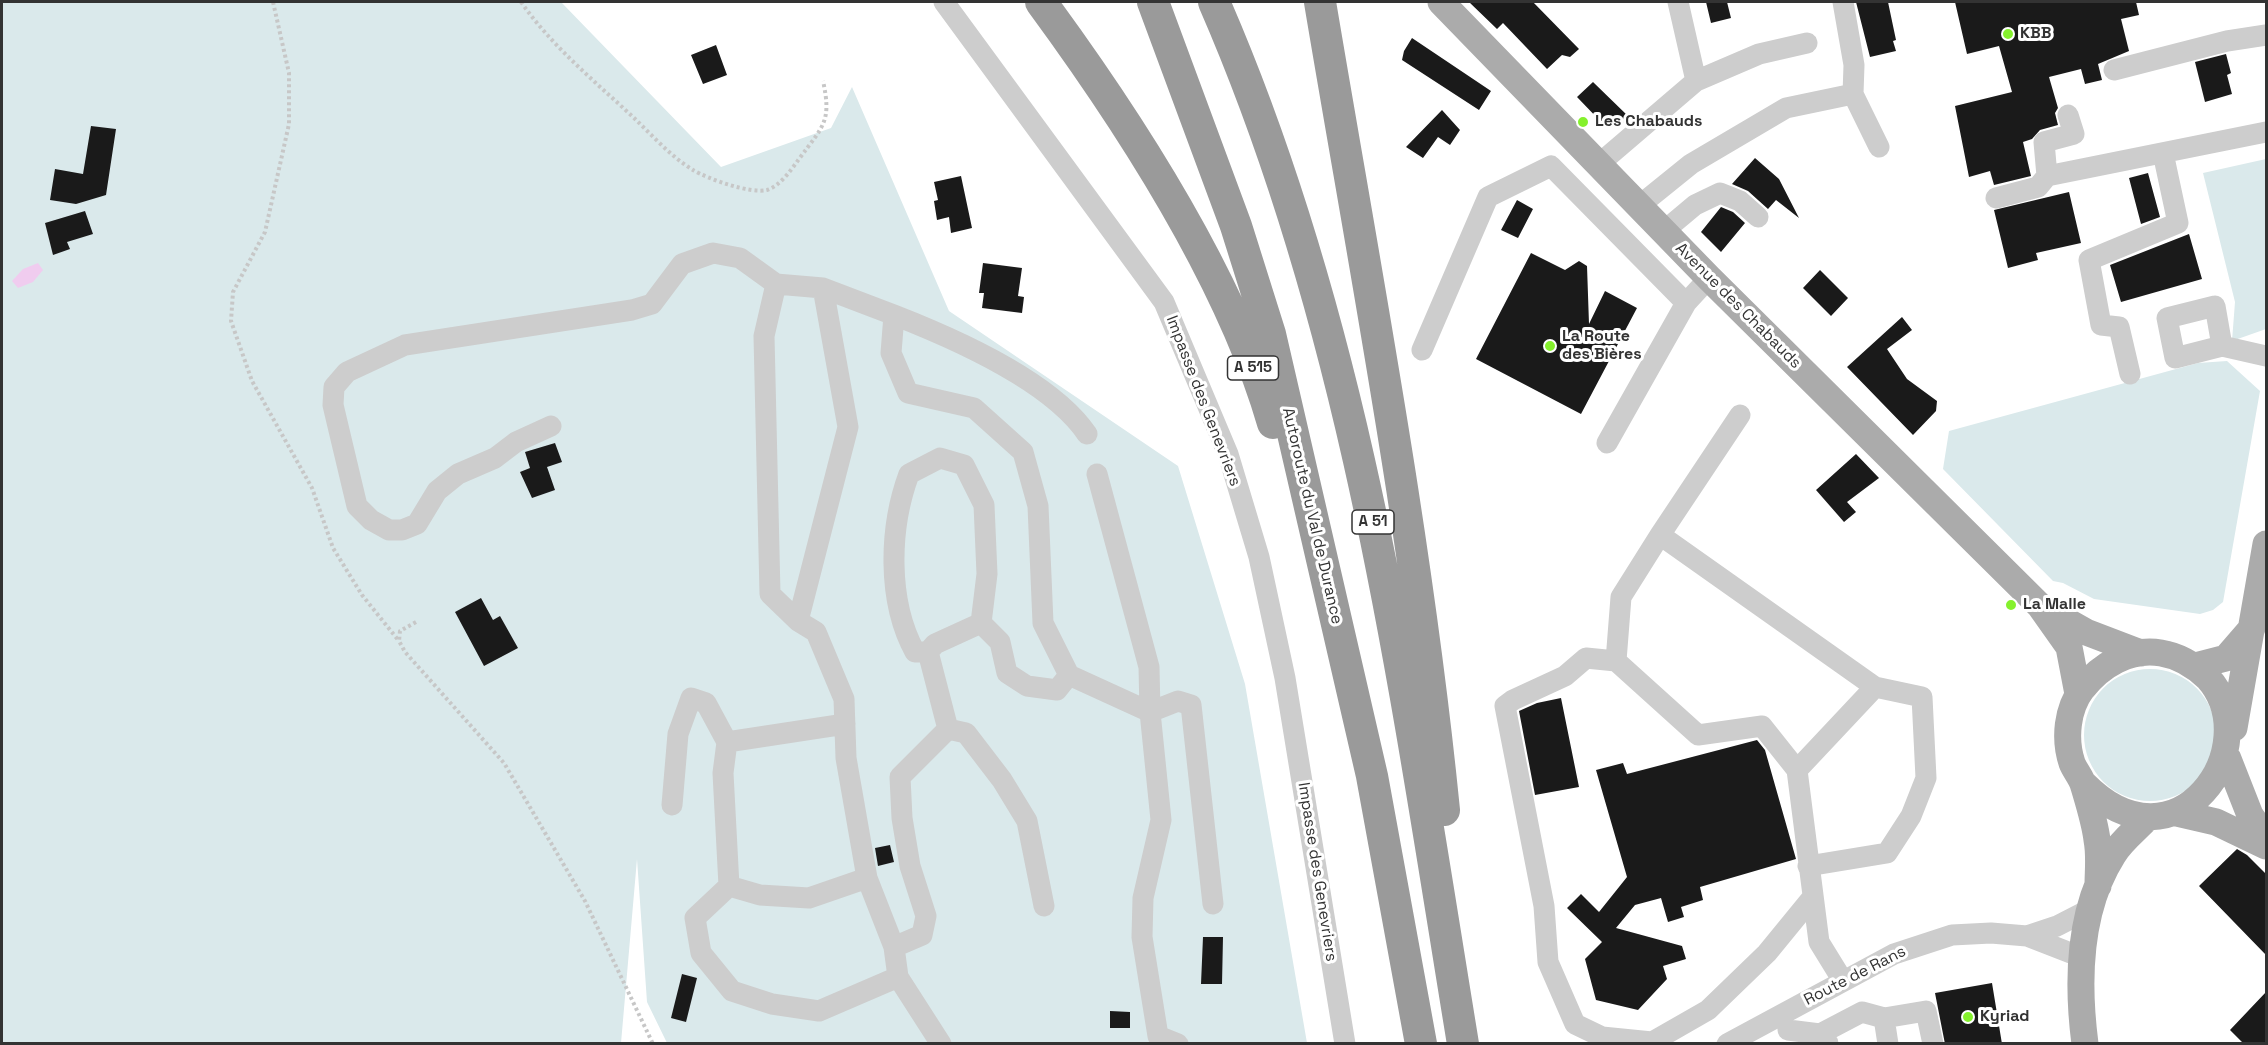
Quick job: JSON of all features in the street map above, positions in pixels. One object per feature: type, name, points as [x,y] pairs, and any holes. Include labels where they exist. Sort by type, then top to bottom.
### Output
[{"type":"highway","name":"A 515","points":[[1041,2],[1116,109],[1180,215],[1237,324],[1271,414],[1372,776]]},
{"type":"highway","name":"Autoroute du Val de Durance","points":[[1153,2],[1236,226],[1270,334],[1372,776],[1421,1044]]},
{"type":"highway","name":"A 51","points":[[1214,2],[1276,161],[1321,304],[1356,439],[1394,624],[1463,1044]]},
{"type":"highway","points":[[1320,2],[1388,406],[1436,725],[1468,1044]]},
{"type":"main road","name":"Avenue des Chabauds","points":[[1442,2],[1709,278],[2040,606],[2070,647],[2078,694]]},
{"type":"main road","points":[[2177,813],[2206,794],[2217,782],[2230,748],[2266,544]]},
{"type":"main road","name":"Avenue des Chabauds","points":[[2040,606],[2086,632],[2141,653]]},
{"type":"main road","points":[[2195,666],[2226,658],[2253,627]]},
{"type":"main road","points":[[2266,838],[2250,815],[2230,748],[2228,710],[2215,685],[2195,666],[2178,657],[2141,653],[2116,660],[2101,669],[2078,694],[2070,717],[2067,740],[2072,764],[2084,784],[2101,802],[2123,813],[2147,818],[2177,813],[2216,822],[2266,846]]},
{"type":"main road","points":[[2084,784],[2098,841],[2095,897],[2081,957],[2079,999],[2085,1044]]},
{"type":"main road","points":[[2095,897],[2114,853],[2147,818]]},
{"type":"street","name":"Impasse des Genevriers","points":[[944,2],[1164,303],[1228,454],[1259,557],[1285,678],[1345,1044]]},
{"type":"street","points":[[1678,2],[1696,81]]},
{"type":"street","points":[[1843,2],[1854,65],[1852,94],[1879,147]]},
{"type":"street","points":[[2114,70],[2227,41],[2266,35]]},
{"type":"street","points":[[1599,164],[1696,81],[1759,54],[1807,43]]},
{"type":"street","points":[[1639,206],[1691,164],[1786,108],[1852,94]]},
{"type":"street","points":[[2047,176],[2044,142],[2074,134],[2068,115]]},
{"type":"street","points":[[1996,198],[2038,187],[2047,176],[2266,132]]},
{"type":"street","points":[[2130,374],[2119,327],[2101,325],[2089,260],[2178,223],[2163,153]]},
{"type":"street","points":[[1422,350],[1488,197],[1551,166],[1686,303]]},
{"type":"street","points":[[1664,231],[1695,205],[1720,193],[1740,201],[1758,217]]},
{"type":"street","points":[[551,426],[516,442],[495,458],[458,474],[437,491],[417,524],[402,530],[389,530],[371,520],[357,506],[333,405],[334,387],[347,372],[405,345],[632,310],[652,304],[682,264],[713,253],[740,258],[776,284],[823,288],[940,333],[1040,387],[1077,418],[1087,434]]},
{"type":"street","points":[[1607,443],[1686,303],[1709,278]]},
{"type":"street","points":[[776,284],[764,336],[770,594],[798,621],[816,632],[844,699],[846,758],[867,878],[894,947],[898,978],[941,1044]]},
{"type":"street","points":[[798,621],[848,427],[823,288]]},
{"type":"street","points":[[894,315],[891,353],[908,393],[974,408],[1023,452],[1038,506],[1043,623],[1069,675],[1150,712],[1178,701],[1191,705],[1213,904]]},
{"type":"street","points":[[2222,346],[2266,356]]},
{"type":"street","points":[[1616,661],[1621,597],[1740,415]]},
{"type":"street","points":[[940,458],[964,465],[984,505],[987,574],[981,622],[935,644],[928,652],[915,652],[905,633],[894,572],[898,503],[909,474],[940,458]]},
{"type":"street","points":[[1097,474],[1149,667],[1150,712],[1161,820],[1143,898],[1142,937],[1151,1040],[1178,1044]]},
{"type":"street","points":[[1660,535],[1875,687],[1922,698],[1926,778],[1911,816],[1887,853],[1808,866]]},
{"type":"street","points":[[981,622],[1000,642],[1007,673],[1027,686],[1057,690],[1069,675]]},
{"type":"street","points":[[928,652],[948,729]]},
{"type":"street","points":[[1812,898],[1767,953],[1708,1010],[1652,1042],[1602,1037],[1575,1024],[1548,962],[1544,906],[1506,706],[1513,700],[1565,676],[1586,658],[1616,661],[1698,735],[1762,726],[1797,770],[1818,942],[1843,981]]},
{"type":"street","points":[[1797,770],[1875,687]]},
{"type":"street","points":[[672,805],[678,734],[691,698],[706,703],[727,742],[723,773],[729,886],[695,918],[701,953],[732,991],[772,1004],[819,1011],[898,978]]},
{"type":"street","points":[[727,742],[845,724]]},
{"type":"street","points":[[948,729],[966,734],[1002,780],[1027,821],[1044,906]]},
{"type":"street","points":[[894,947],[922,935],[926,916],[908,856],[902,818],[900,777],[948,729]]},
{"type":"street","points":[[729,886],[760,895],[809,898],[867,878]]},
{"type":"street","name":"Route de Rans","points":[[2027,936],[2057,926],[2095,897]]},
{"type":"street","name":"Route de Rans","points":[[1727,1044],[1788,1028],[1843,981],[1894,954],[1952,935],[1991,933],[2027,936],[2081,957]]},
{"type":"street","points":[[1788,1028],[1824,1039],[1862,1012],[1884,1018],[1926,1011],[1933,1044]]},
{"type":"street","points":[[1884,1018],[1888,1044]]},
{"type":"path","points":[[273,2],[289,73],[289,124],[265,232],[233,292],[231,321],[252,381],[312,488],[333,548],[362,595],[399,641],[405,652],[504,763],[585,901],[653,1044]]},
{"type":"path","points":[[521,2],[572,60],[693,171],[732,185],[757,191],[769,189],[785,177],[827,117],[828,104],[823,81]]},
{"type":"path","points":[[399,641],[400,632],[416,622]]},
{"type":"shaded area","points":[[2,2],[561,2],[721,167],[831,128],[852,87],[949,311],[1178,466],[1245,684],[1307,1043],[667,1043],[647,1002],[637,859],[621,1043],[2,1044]]},
{"type":"shaded area","points":[[2266,159],[2266,329],[2232,341],[2235,302],[2203,173]]},
{"type":"shaded area","points":[[38,263],[43,270],[33,282],[18,288],[12,281],[23,269]]},
{"type":"shaded area","points":[[2227,361],[2260,391],[2223,602],[2213,610],[2200,614],[2094,599],[2063,583],[2053,581],[1943,469],[1949,431],[2198,363]]},
{"type":"shaded area","points":[[2150,669],[2175,674],[2197,688],[2211,710],[2216,735],[2211,760],[2197,782],[2175,796],[2150,801],[2125,796],[2103,782],[2089,760],[2084,735],[2089,710],[2103,688],[2125,674]]},
{"type":"building","points":[[1469,2],[1533,2],[1579,49],[1570,57],[1562,55],[1547,69],[1503,23],[1497,29]]},
{"type":"building","points":[[1706,2],[1727,2],[1731,18],[1711,23]]},
{"type":"building","points":[[1856,2],[1888,2],[1896,51],[1870,57]]},
{"type":"building","points":[[1955,2],[2136,2],[2139,15],[2121,19],[2129,51],[2098,64],[2102,80],[2085,84],[2081,69],[2049,77],[2058,108],[2055,113],[2058,125],[2040,130],[2032,139],[2023,142],[2031,176],[1994,185],[1990,171],[1969,177],[1955,106],[2012,92],[1999,46],[1967,54]]},
{"type":"building","points":[[1412,38],[1491,91],[1479,110],[1402,60],[1404,51]]},
{"type":"building","points":[[716,45],[727,75],[703,84],[691,55]]},
{"type":"building","points":[[2226,54],[2231,73],[2227,75],[2232,94],[2205,102],[2195,62]]},
{"type":"building","points":[[1593,82],[1629,117],[1618,128],[1607,117],[1602,123],[1577,97]]},
{"type":"building","points":[[1442,110],[1460,130],[1450,145],[1438,137],[1423,158],[1406,147]]},
{"type":"building","points":[[91,126],[116,129],[106,195],[76,204],[50,200],[55,169],[83,174]]},
{"type":"building","points":[[1755,158],[1779,179],[1799,218],[1776,200],[1768,209],[1748,191],[1732,184]]},
{"type":"building","points":[[2148,173],[2160,217],[2141,224],[2129,178]]},
{"type":"building","points":[[961,176],[972,228],[951,233],[949,217],[937,220],[934,201],[938,200],[934,182]]},
{"type":"building","points":[[2069,192],[2081,243],[2036,253],[2038,260],[2008,268],[1994,210]]},
{"type":"building","points":[[1517,200],[1533,209],[1518,238],[1501,230]]},
{"type":"building","points":[[1721,207],[1733,212],[1745,223],[1721,252],[1701,232]]},
{"type":"building","points":[[85,211],[93,234],[67,242],[70,249],[53,255],[45,223]]},
{"type":"building","points":[[2189,234],[2202,279],[2121,302],[2110,265]]},
{"type":"building","name":"La Route des Bières","points":[[1531,253],[1565,270],[1579,261],[1587,266],[1589,324],[1605,291],[1637,308],[1581,414],[1476,359]]},
{"type":"building","points":[[983,263],[1022,268],[1018,296],[1024,297],[1022,313],[982,308],[984,293],[979,293]]},
{"type":"building","points":[[1820,270],[1848,298],[1831,316],[1803,288]]},
{"type":"building","points":[[1902,317],[1912,330],[1887,349],[1907,379],[1937,401],[1936,411],[1913,435],[1847,367]]},
{"type":"building","points":[[555,443],[562,462],[547,467],[555,490],[532,498],[520,472],[530,468],[525,452]]},
{"type":"building","points":[[1856,454],[1879,478],[1847,502],[1856,512],[1844,522],[1816,490]]},
{"type":"building","points":[[481,598],[493,620],[500,616],[518,648],[484,666],[455,612]]},
{"type":"building","points":[[1561,698],[1579,787],[1535,795],[1519,711],[1537,703]]},
{"type":"building","points":[[1757,740],[1765,750],[1796,859],[1700,887],[1703,900],[1681,907],[1684,917],[1668,922],[1661,898],[1635,905],[1616,928],[1682,946],[1686,959],[1663,966],[1667,979],[1638,1010],[1596,1000],[1585,959],[1602,942],[1567,908],[1581,894],[1599,912],[1627,877],[1596,770],[1623,763],[1627,774]]},
{"type":"building","points":[[890,845],[894,862],[878,866],[875,848]]},
{"type":"building","points":[[2237,849],[2247,855],[2266,874],[2266,955],[2199,886]]},
{"type":"building","points":[[1203,937],[1223,937],[1222,984],[1201,984]]},
{"type":"building","points":[[682,974],[697,978],[686,1022],[671,1018]]},
{"type":"building","name":"Kyriad","points":[[1992,983],[2002,1044],[1945,1044],[1935,993]]},
{"type":"building","points":[[2266,992],[2266,1044],[2244,1044],[2230,1030]]},
{"type":"building","points":[[1110,1011],[1130,1012],[1130,1028],[1110,1028]]},
{"type":"place","name":"KBB","points":[[2008,34]]},
{"type":"place","name":"Les Chabauds","points":[[1583,122]]},
{"type":"place","name":"La Route des Bières","points":[[1550,346]]},
{"type":"place","name":"La Malle","points":[[2011,605]]},
{"type":"place","name":"Kyriad","points":[[1968,1017]]}]
